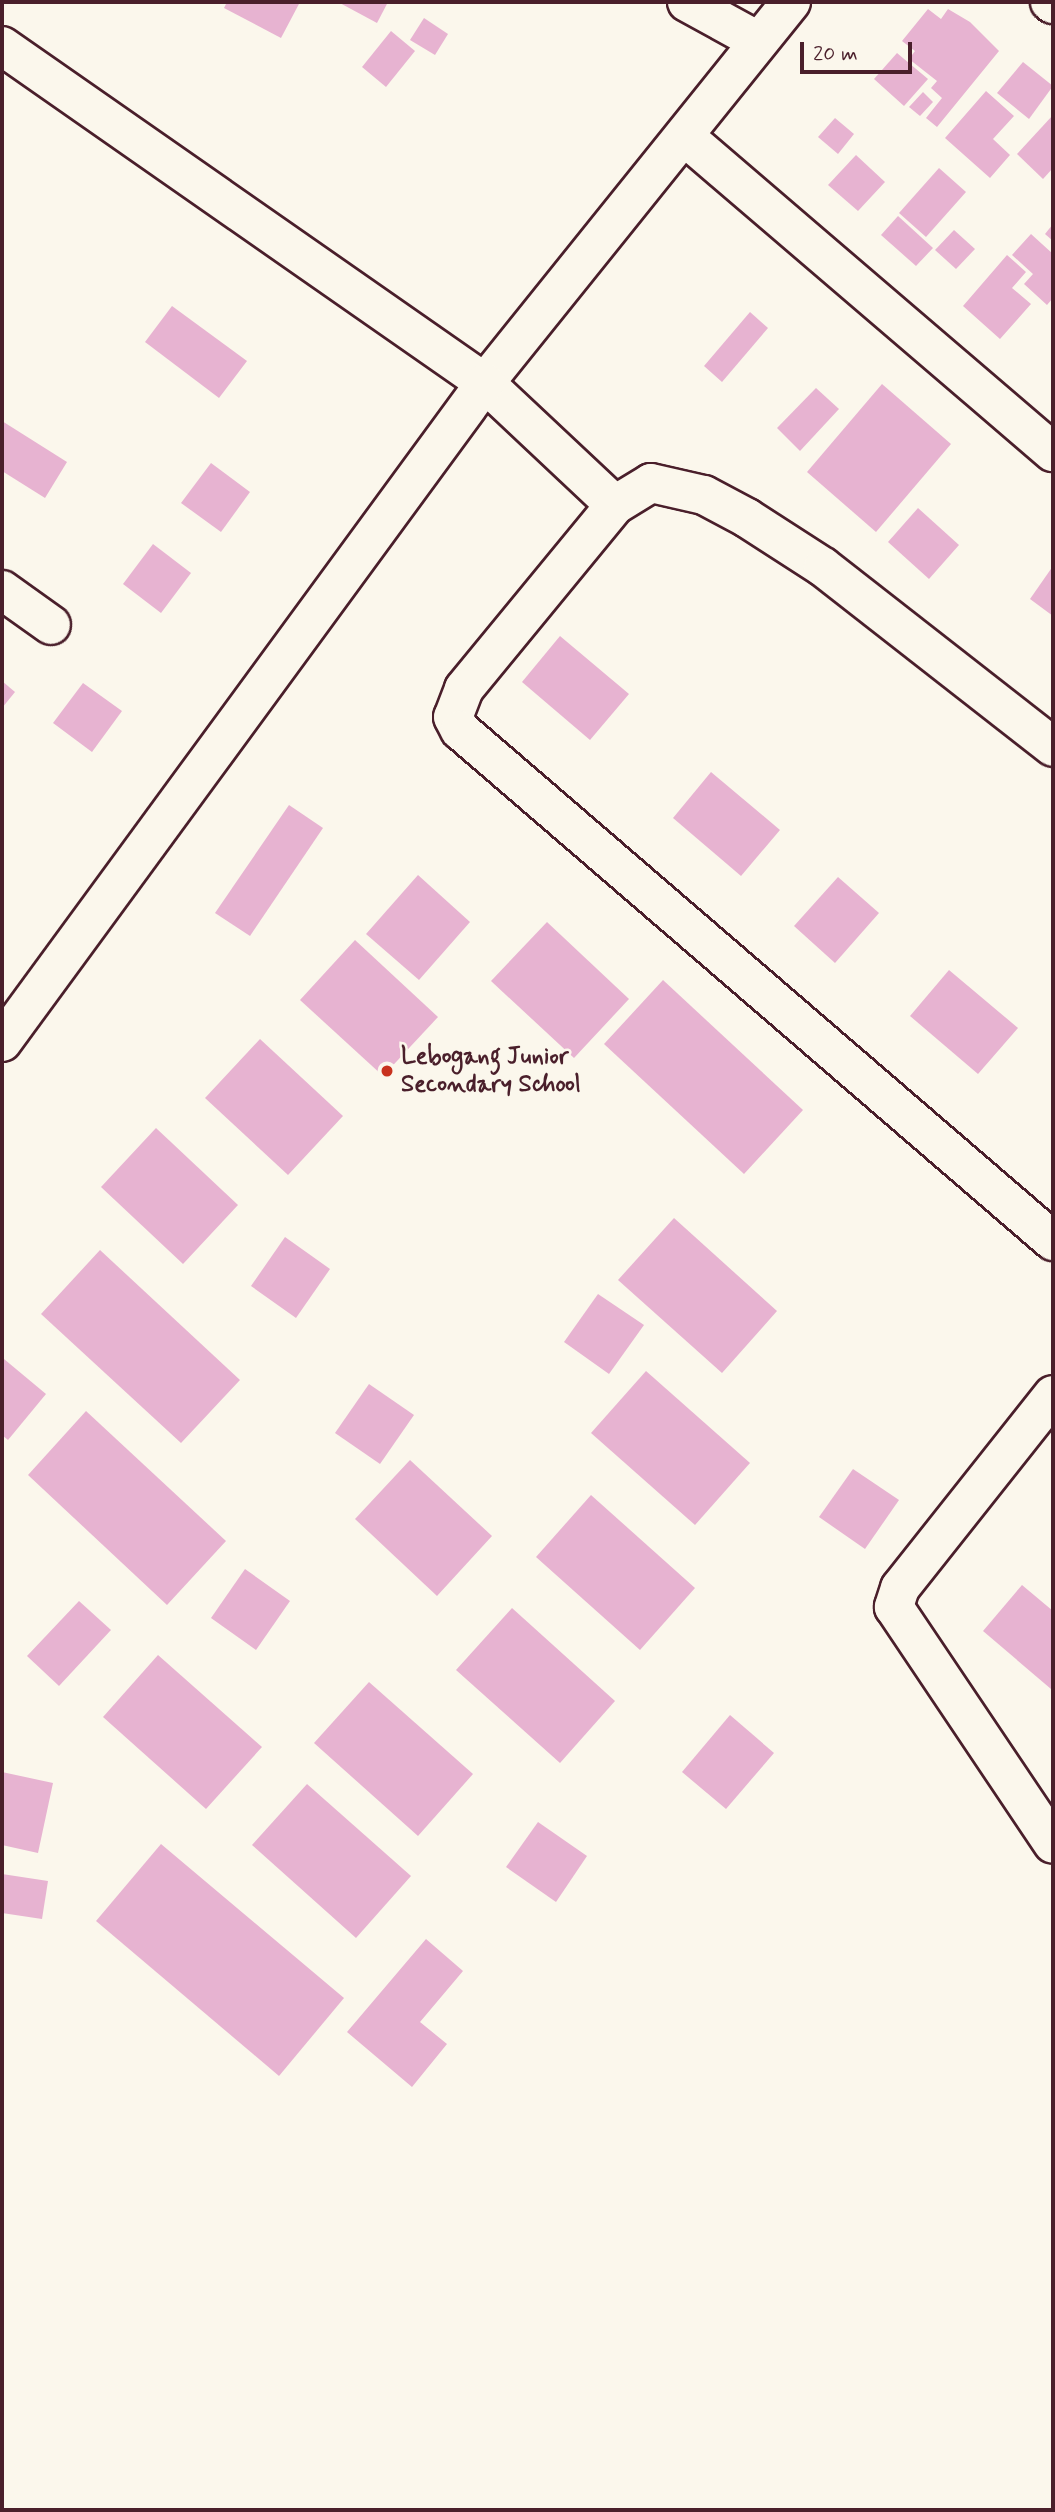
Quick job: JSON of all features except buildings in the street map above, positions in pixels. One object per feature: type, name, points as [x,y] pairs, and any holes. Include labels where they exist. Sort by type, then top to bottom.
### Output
[{"type":"street","points":[[687,2],[758,41]]},
{"type":"street","points":[[2,1042],[485,383],[791,2]]},
{"type":"street","points":[[2,46],[485,383],[615,505]]},
{"type":"street","points":[[684,136],[1053,452]]},
{"type":"street","points":[[1053,747],[823,566],[747,518],[675,485],[641,485],[615,505],[464,689],[453,717],[460,730],[1053,1241]]},
{"type":"street","points":[[2,590],[51,625]]},
{"type":"street","points":[[1053,1395],[900,1588],[894,1607],[1053,1843]]},
{"type":"place","name":"Lebogang Junior Secondary School","points":[[387,1071]]}]
